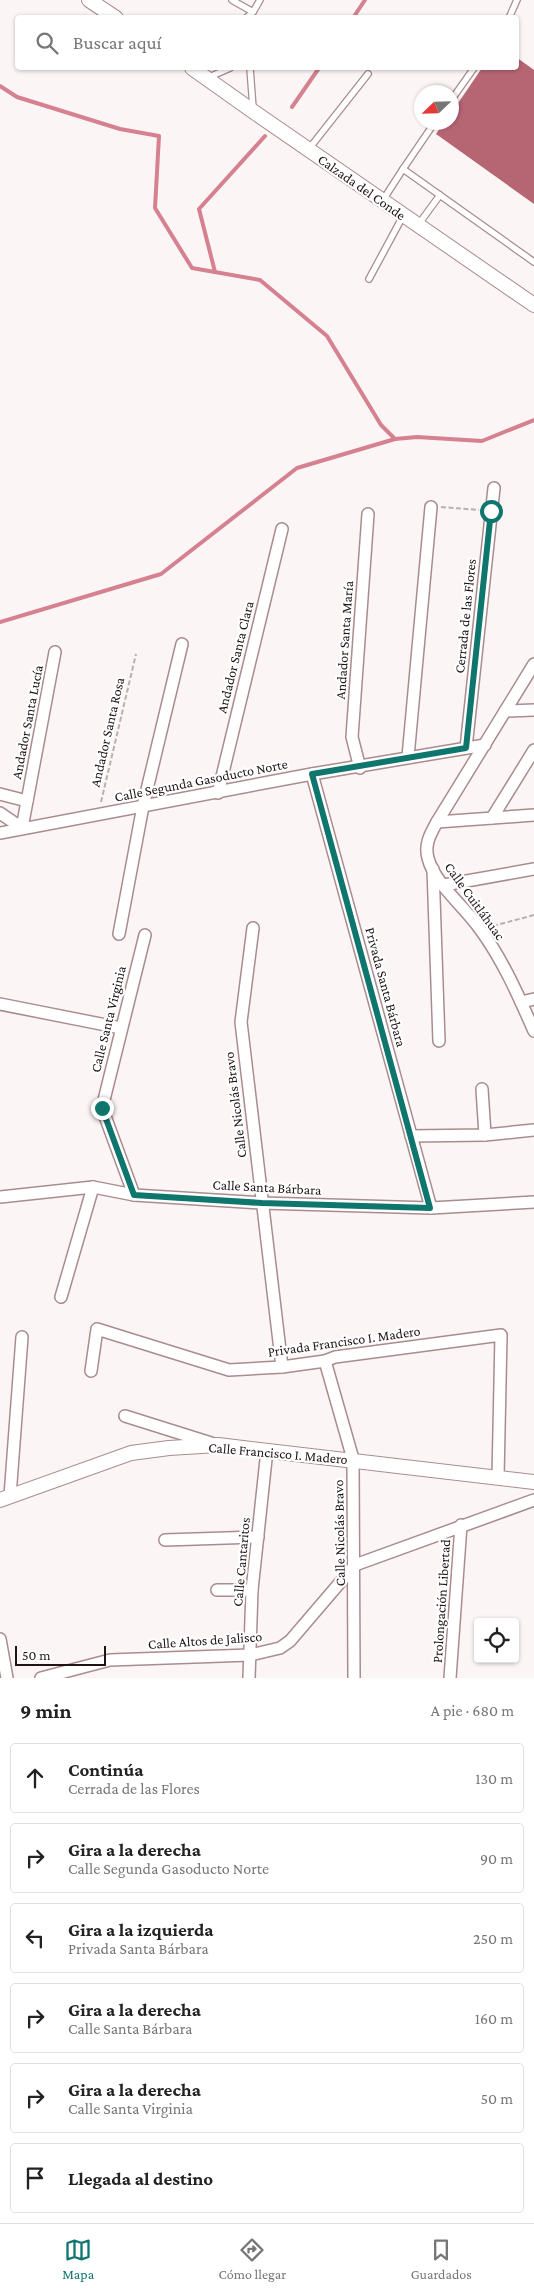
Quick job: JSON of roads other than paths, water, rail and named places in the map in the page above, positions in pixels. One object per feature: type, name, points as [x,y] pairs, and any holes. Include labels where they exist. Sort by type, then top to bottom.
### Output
[{"type":"street","points":[[89,0],[112,15]]},
{"type":"street","name":"Calzada del Conde","points":[[195,70],[534,305]]},
{"type":"street","name":"Cerrada de las Flores","points":[[466,748],[494,488]]},
{"type":"street","points":[[408,758],[431,507]]},
{"type":"street","name":"Andador Santa María","points":[[360,768],[352,737],[368,514]]},
{"type":"street","name":"Andador Santa Clara","points":[[218,793],[282,529]]},
{"type":"street","points":[[119,934],[143,806],[182,644]]},
{"type":"street","name":"Andador Santa Lucía","points":[[22,828],[55,652]]},
{"type":"street","name":"Calle Cuitláhuac","points":[[534,664],[437,822],[428,840],[426,850],[432,869],[481,929],[521,1002],[534,1031]]},
{"type":"street","points":[[505,711],[534,710]]},
{"type":"street","name":"Calle Segunda Gasoducto Norte","points":[[0,833],[312,774],[360,768],[485,745]]},
{"type":"street","points":[[492,818],[534,750]]},
{"type":"street","name":"Privada Santa Bárbara","points":[[312,774],[430,1208]]},
{"type":"street","points":[[0,794],[27,801]]},
{"type":"street","points":[[0,813],[22,828]]},
{"type":"street","points":[[437,822],[534,815]]},
{"type":"street","points":[[432,869],[439,1041]]},
{"type":"street","points":[[444,885],[534,869]]},
{"type":"street","name":"Calle Nicolás Bravo","points":[[253,928],[241,1022],[282,1367]]},
{"type":"street","name":"Calle Santa Virginia","points":[[134,1195],[102,1108],[120,1028],[145,935]]},
{"type":"street","points":[[521,1002],[534,999]]},
{"type":"street","points":[[0,1004],[120,1028]]},
{"type":"street","points":[[482,1089],[485,1135]]},
{"type":"street","points":[[411,1136],[485,1135],[534,1130]]},
{"type":"street","points":[[61,1297],[92,1187]]},
{"type":"street","name":"Calle Santa Bárbara","points":[[0,1197],[92,1187],[134,1195],[262,1203],[430,1208],[534,1202]]},
{"type":"street","name":"Privada Francisco I. Madero","points":[[91,1371],[97,1329],[229,1370],[282,1367],[325,1361],[335,1357],[501,1335],[498,1477]]},
{"type":"street","points":[[5,1498],[22,1338]]},
{"type":"street","name":"Calle Nicolás Bravo","points":[[325,1361],[353,1460],[355,1565],[354,1678]]},
{"type":"street","points":[[125,1416],[218,1446]]},
{"type":"street","name":"Calle Francisco I. Madero","points":[[5,1498],[132,1453],[169,1448],[218,1446],[267,1450],[534,1482]]},
{"type":"street","name":"Calle Cantaritos","points":[[249,1678],[252,1590],[267,1450]]},
{"type":"street","name":"Calle Altos de Jalisco","points":[[41,1678],[110,1660],[250,1655],[274,1650],[290,1641],[355,1565],[534,1500]]},
{"type":"street","name":"Prolongación Libertad","points":[[450,1678],[461,1526]]},
{"type":"street","points":[[165,1540],[258,1537]]},
{"type":"street","points":[[217,1590],[252,1590]]},
{"type":"street","points":[[0,1639],[8,1678]]},
{"type":"lane","points":[[232,0],[252,15],[260,0]]},
{"type":"lane","points":[[511,15],[517,0]]},
{"type":"lane","points":[[207,78],[225,70]]},
{"type":"lane","points":[[250,70],[254,112]]},
{"type":"lane","points":[[459,89],[473,70]]},
{"type":"lane","points":[[308,150],[368,74]]},
{"type":"lane","points":[[382,201],[430,130]]},
{"type":"lane","points":[[403,169],[534,262]]},
{"type":"lane","points":[[418,225],[440,195]]},
{"type":"lane","points":[[369,279],[403,216]]},
{"type":"waterway","points":[[355,15],[365,0]]},
{"type":"waterway","points":[[292,107],[318,70]]},
{"type":"waterway","points":[[0,86],[17,97],[120,129],[159,136],[155,208],[192,268],[260,280],[327,336],[381,425],[395,439]]},
{"type":"waterway","points":[[215,272],[199,209],[265,136]]},
{"type":"waterway","points":[[0,622],[161,574],[297,468],[395,439],[417,437],[482,441],[534,420]]}]
